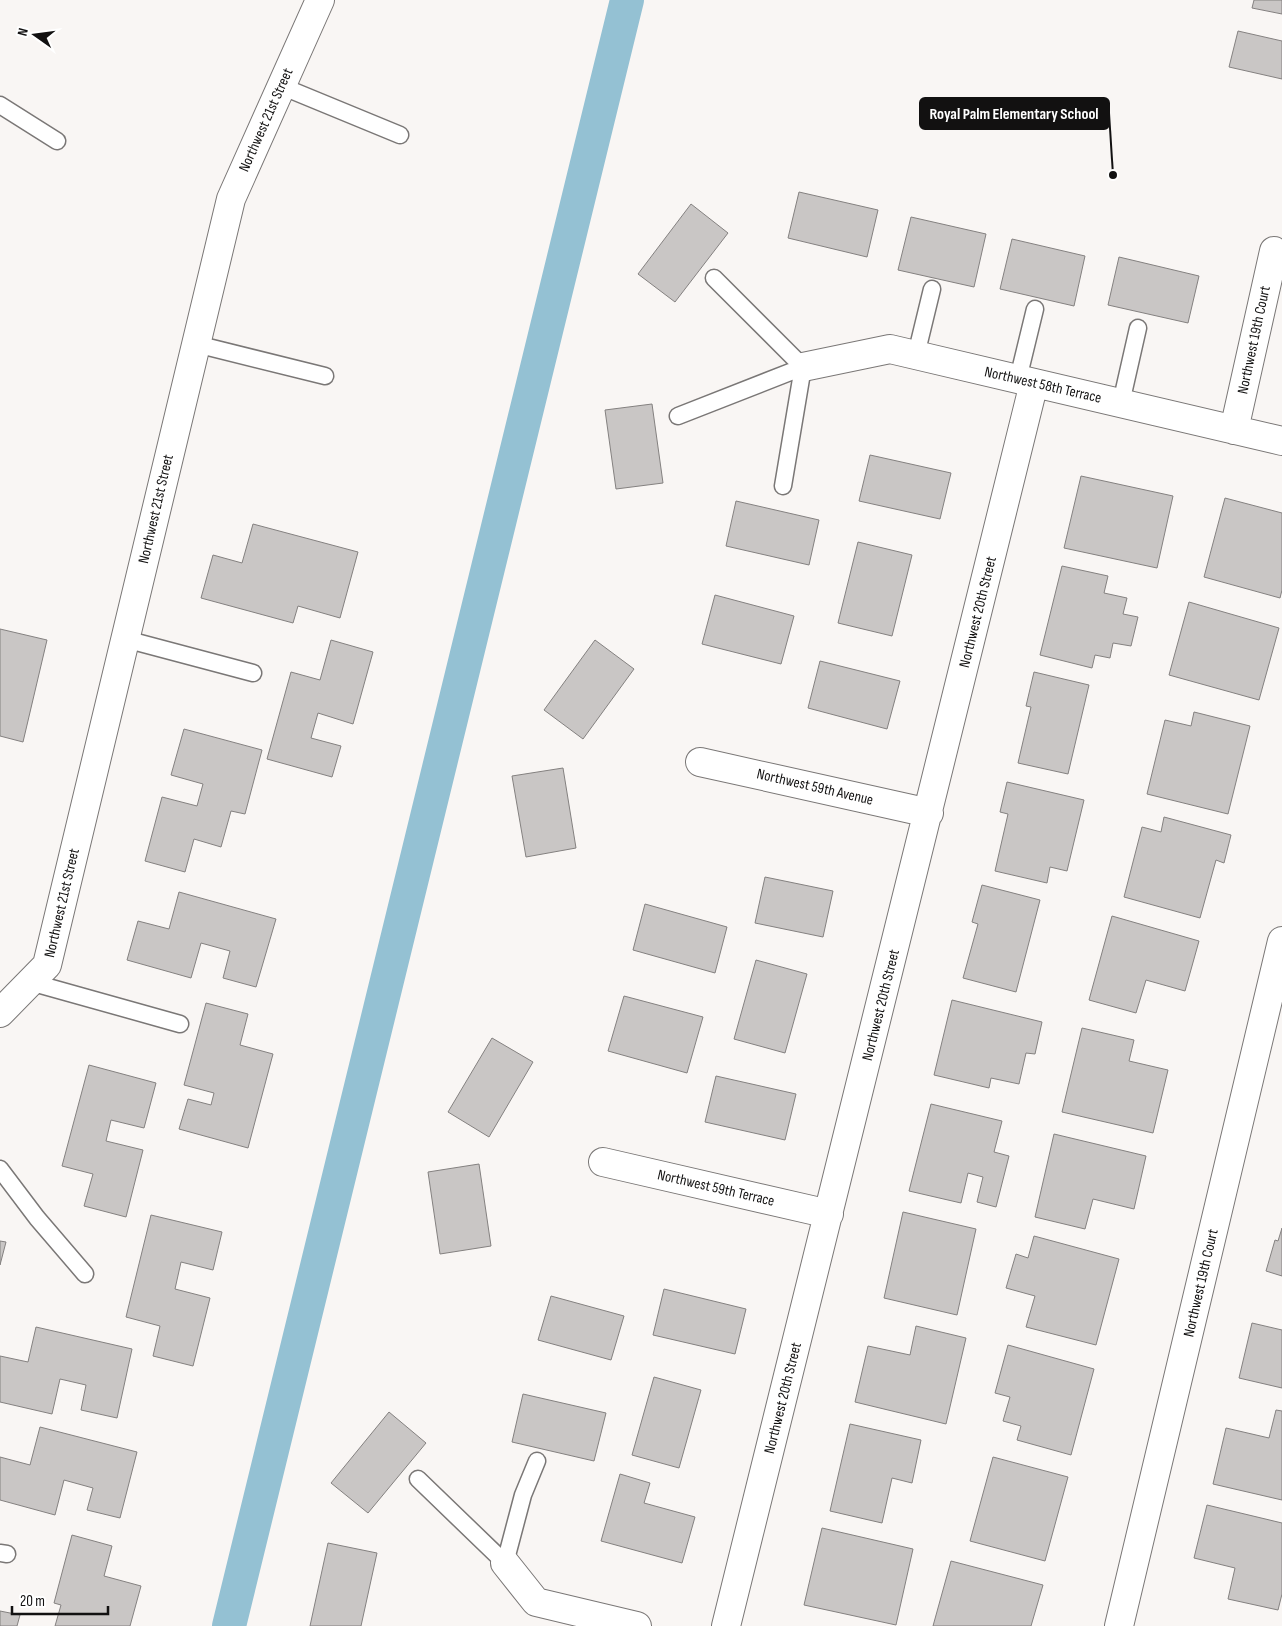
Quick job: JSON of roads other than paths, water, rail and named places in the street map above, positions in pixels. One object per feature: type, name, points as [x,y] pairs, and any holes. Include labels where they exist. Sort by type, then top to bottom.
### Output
[{"type":"street","name":"Northwest 21st Street","points":[[11,996],[47,965],[230,199],[320,0]]},
{"type":"street","name":"Northwest 19th Court","points":[[1234,430],[1274,251]]},
{"type":"street","name":"Northwest 58th Terrace","points":[[803,367],[890,349],[1282,441]]},
{"type":"street","name":"Northwest 20th Street","points":[[726,1626],[929,813],[1026,381]]},
{"type":"street","name":"Northwest 59th Avenue","points":[[700,762],[929,813]]},
{"type":"street","name":"Northwest 19th Court","points":[[1119,1626],[1282,941]]},
{"type":"street","name":"Northwest 59th Terrace","points":[[603,1162],[829,1214]]},
{"type":"street","points":[[505,1563],[536,1602],[637,1626]]},
{"type":"lane","points":[[281,86],[400,135]]},
{"type":"lane","points":[[0,105],[57,141]]},
{"type":"lane","points":[[714,278],[803,367]]},
{"type":"lane","points":[[916,355],[932,289]]},
{"type":"lane","points":[[1026,381],[1035,309]]},
{"type":"lane","points":[[1121,403],[1138,328]]},
{"type":"lane","points":[[196,344],[326,376]]},
{"type":"lane","points":[[678,416],[803,367]]},
{"type":"lane","points":[[782,486],[803,367]]},
{"type":"lane","points":[[125,639],[253,674]]},
{"type":"lane","points":[[11,996],[180,1024]]},
{"type":"lane","points":[[0,1169],[37,1218],[85,1274]]},
{"type":"lane","points":[[418,1479],[505,1563],[523,1495],[537,1461]]},
{"type":"waterway","points":[[229,1626],[627,0]]},
{"type":"place","name":"Royal Palm Elementary School","points":[[1113,175]]}]
